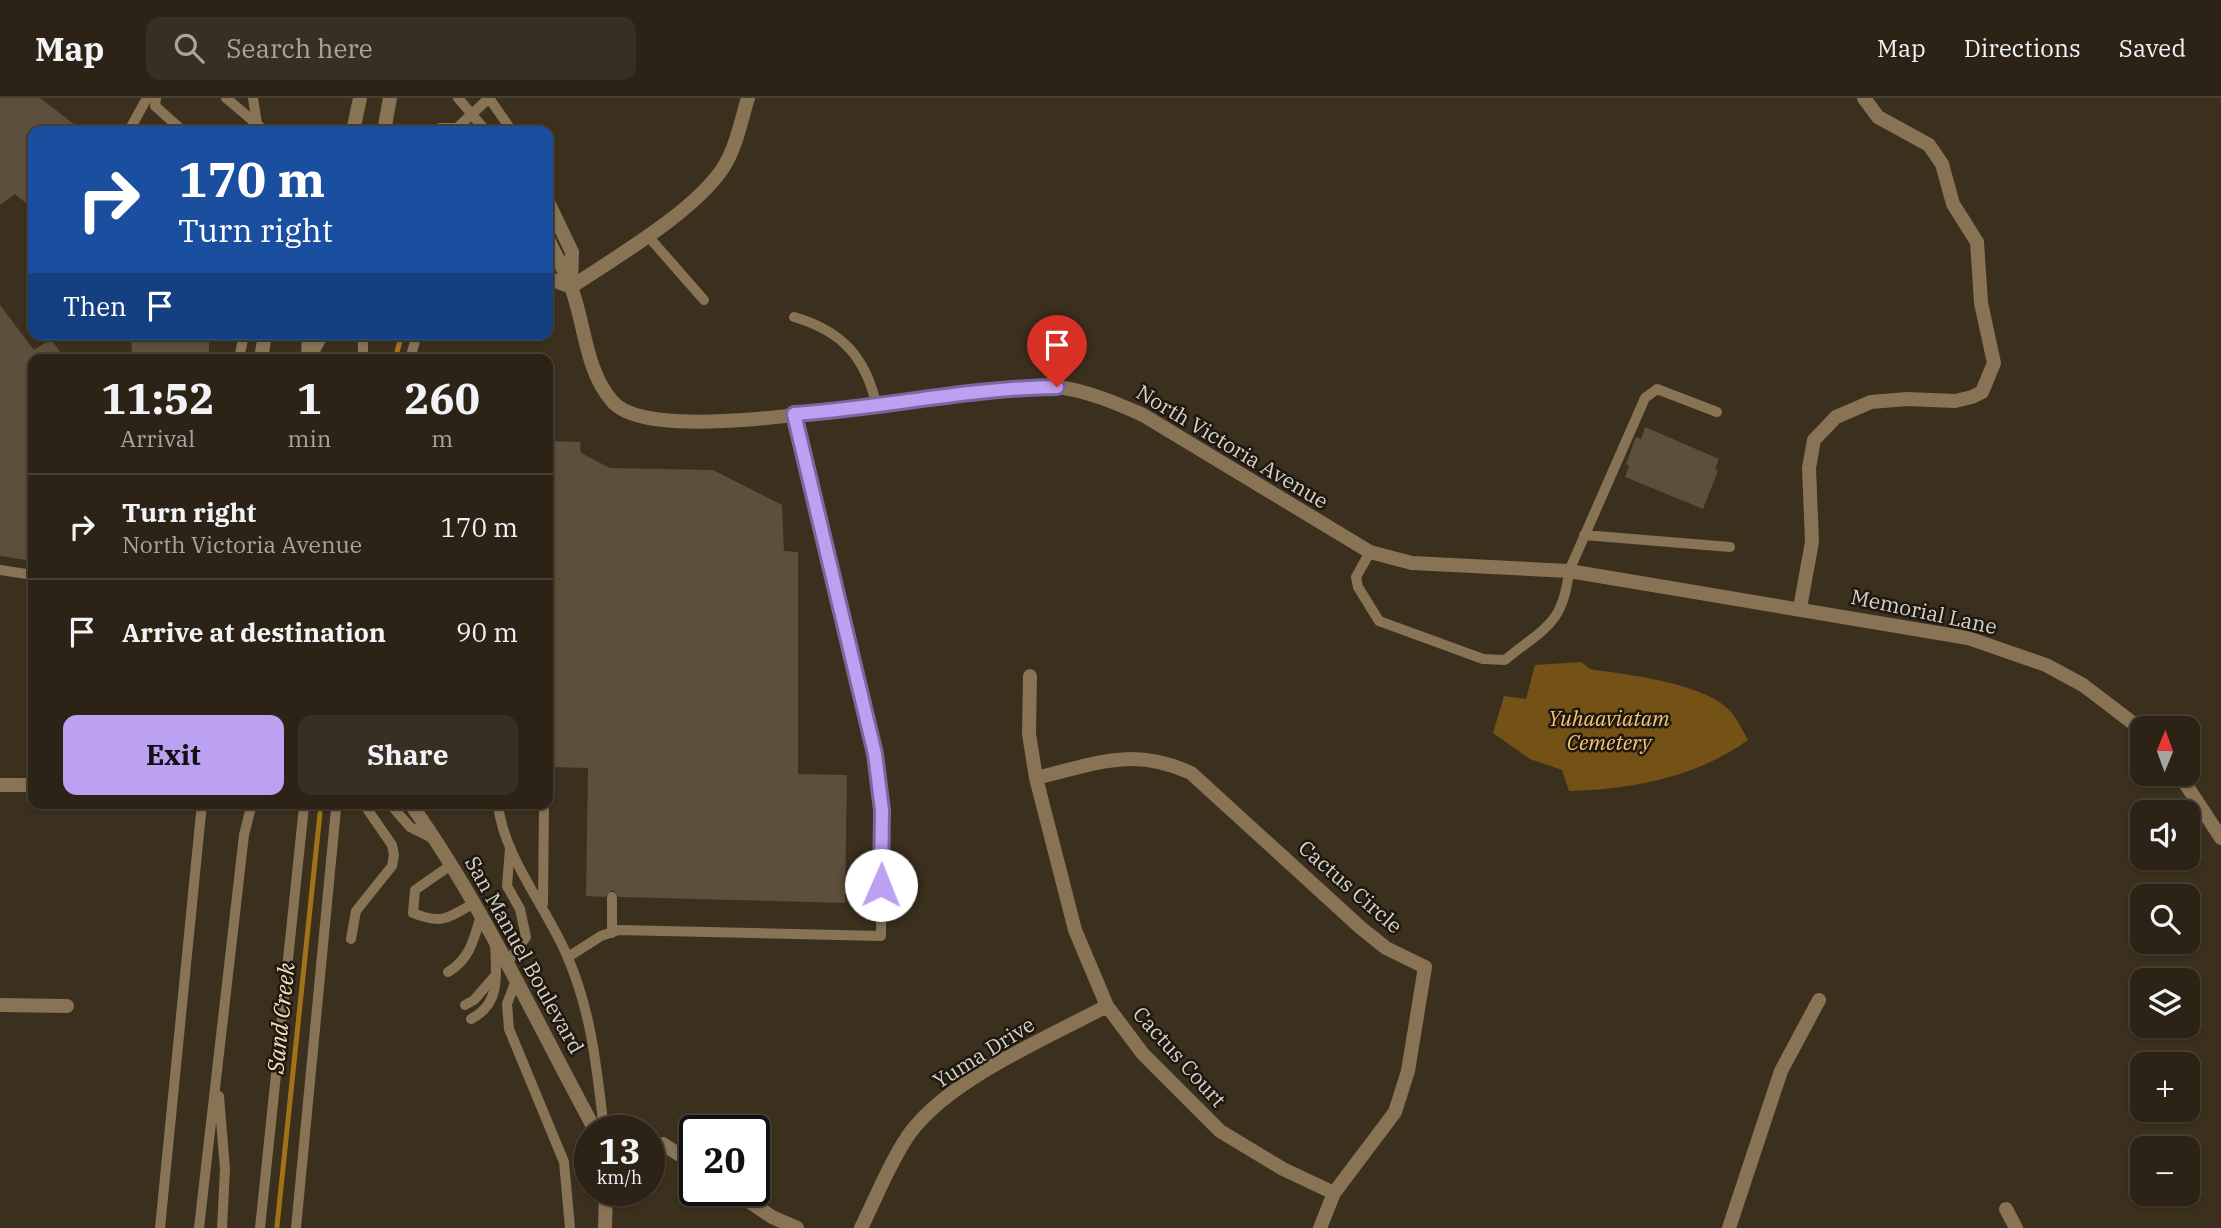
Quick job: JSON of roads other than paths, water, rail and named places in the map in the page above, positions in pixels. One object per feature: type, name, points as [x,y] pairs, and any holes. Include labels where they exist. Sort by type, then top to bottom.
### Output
[{"type":"street","points":[[571,287],[647,235],[702,190],[722,169],[748,98]]},
{"type":"street","points":[[1800,608],[1812,542],[1809,468],[1814,440],[1836,417],[1857,406],[1907,399],[1955,401],[1972,397],[1982,392],[1994,363],[1981,303],[1977,242],[1953,204],[1942,164],[1929,145],[1878,117],[1864,98]]},
{"type":"street","points":[[354,126],[357,100]]},
{"type":"street","points":[[385,126],[389,104]]},
{"type":"street","points":[[553,213],[572,253],[571,287]]},
{"type":"street","points":[[553,249],[571,287]]},
{"type":"street","points":[[553,280],[571,287]]},
{"type":"street","name":"North Victoria Avenue","points":[[571,287],[595,371],[613,403],[645,418],[670,422],[794,414],[877,407],[1005,388],[1057,387],[1104,398],[1143,415],[1298,511],[1370,552],[1412,562],[1569,570],[1800,608]]},
{"type":"street","name":"Memorial Lane","points":[[1800,608],[1968,638],[2046,665],[2083,685],[2130,721]]},
{"type":"street","name":"Cactus Court","points":[[1030,676],[1029,734],[1037,778],[1075,930],[1107,1006],[1143,1055],[1220,1131],[1283,1169],[1334,1193]]},
{"type":"street","name":"Cactus Circle","points":[[1037,778],[1137,757],[1164,761],[1191,773],[1361,928],[1386,948],[1425,967],[1408,1071],[1395,1112],[1334,1193],[1320,1228]]},
{"type":"street","points":[[0,785],[28,785]]},
{"type":"street","points":[[2187,786],[2221,838]]},
{"type":"street","name":"San Manuel Boulevard","points":[[414,809],[436,840],[495,939],[515,983],[587,1115]]},
{"type":"street","points":[[1729,1228],[1780,1071],[1819,999]]},
{"type":"street","points":[[0,1005],[67,1006]]},
{"type":"street","name":"Yuma Drive","points":[[861,1228],[905,1140],[927,1114],[964,1085],[1004,1061],[1107,1006]]},
{"type":"street","points":[[605,1228],[606,1206]]},
{"type":"street","points":[[750,1206],[769,1222],[797,1228]]},
{"type":"street","points":[[2006,1209],[2016,1228]]},
{"type":"lane","points":[[132,126],[147,98]]},
{"type":"lane","points":[[156,98],[155,106],[177,126]]},
{"type":"lane","points":[[226,98],[254,126]]},
{"type":"lane","points":[[253,98],[257,126]]},
{"type":"lane","points":[[389,104],[398,98]]},
{"type":"lane","points":[[458,98],[482,126]]},
{"type":"lane","points":[[462,126],[489,98],[509,126]]},
{"type":"lane","points":[[647,235],[704,300]]},
{"type":"lane","points":[[794,317],[820,324],[859,359],[871,379],[877,407]]},
{"type":"lane","points":[[1370,552],[1356,577],[1358,587],[1378,621],[1483,659],[1505,660],[1559,616],[1566,600],[1569,570],[1644,398],[1657,389],[1717,412]]},
{"type":"lane","points":[[568,957],[612,933],[881,936],[882,810],[878,776],[794,414]]},
{"type":"lane","points":[[1584,535],[1730,547]]},
{"type":"lane","points":[[0,570],[28,574]]},
{"type":"lane","points":[[160,1228],[201,809]]},
{"type":"lane","points":[[199,816],[204,809]]},
{"type":"lane","points":[[199,1228],[250,809]]},
{"type":"lane","points":[[260,1228],[306,809]]},
{"type":"lane","points":[[296,1228],[335,809]]},
{"type":"lane","points":[[351,939],[356,911],[392,866],[394,855],[392,845],[367,809]]},
{"type":"lane","points":[[394,809],[410,827],[436,840]]},
{"type":"lane","points":[[499,809],[503,835],[568,957],[585,1002],[593,1039],[602,1115]]},
{"type":"lane","points":[[542,905],[544,809]]},
{"type":"lane","points":[[507,963],[526,937],[520,909],[508,886],[510,846]]},
{"type":"lane","points":[[448,972],[461,964],[471,948],[477,909],[435,922],[413,913],[415,890],[451,865]]},
{"type":"lane","points":[[612,897],[612,933]]},
{"type":"lane","points":[[471,1020],[483,1013],[493,1000],[496,975],[495,939]]},
{"type":"lane","points":[[465,1005],[474,1000],[496,975]]},
{"type":"lane","points":[[515,983],[507,1004],[509,1029],[564,1162],[570,1228]]},
{"type":"lane","points":[[217,1075],[225,1169],[222,1228]]},
{"type":"waterway","name":"Sand Creek","points":[[396,354],[400,340]]},
{"type":"waterway","name":"Sand Creek","points":[[277,1226],[320,813]]},
{"type":"park label","name":"Yuhaaviatam Cemetery","points":[[1609,731]]}]
